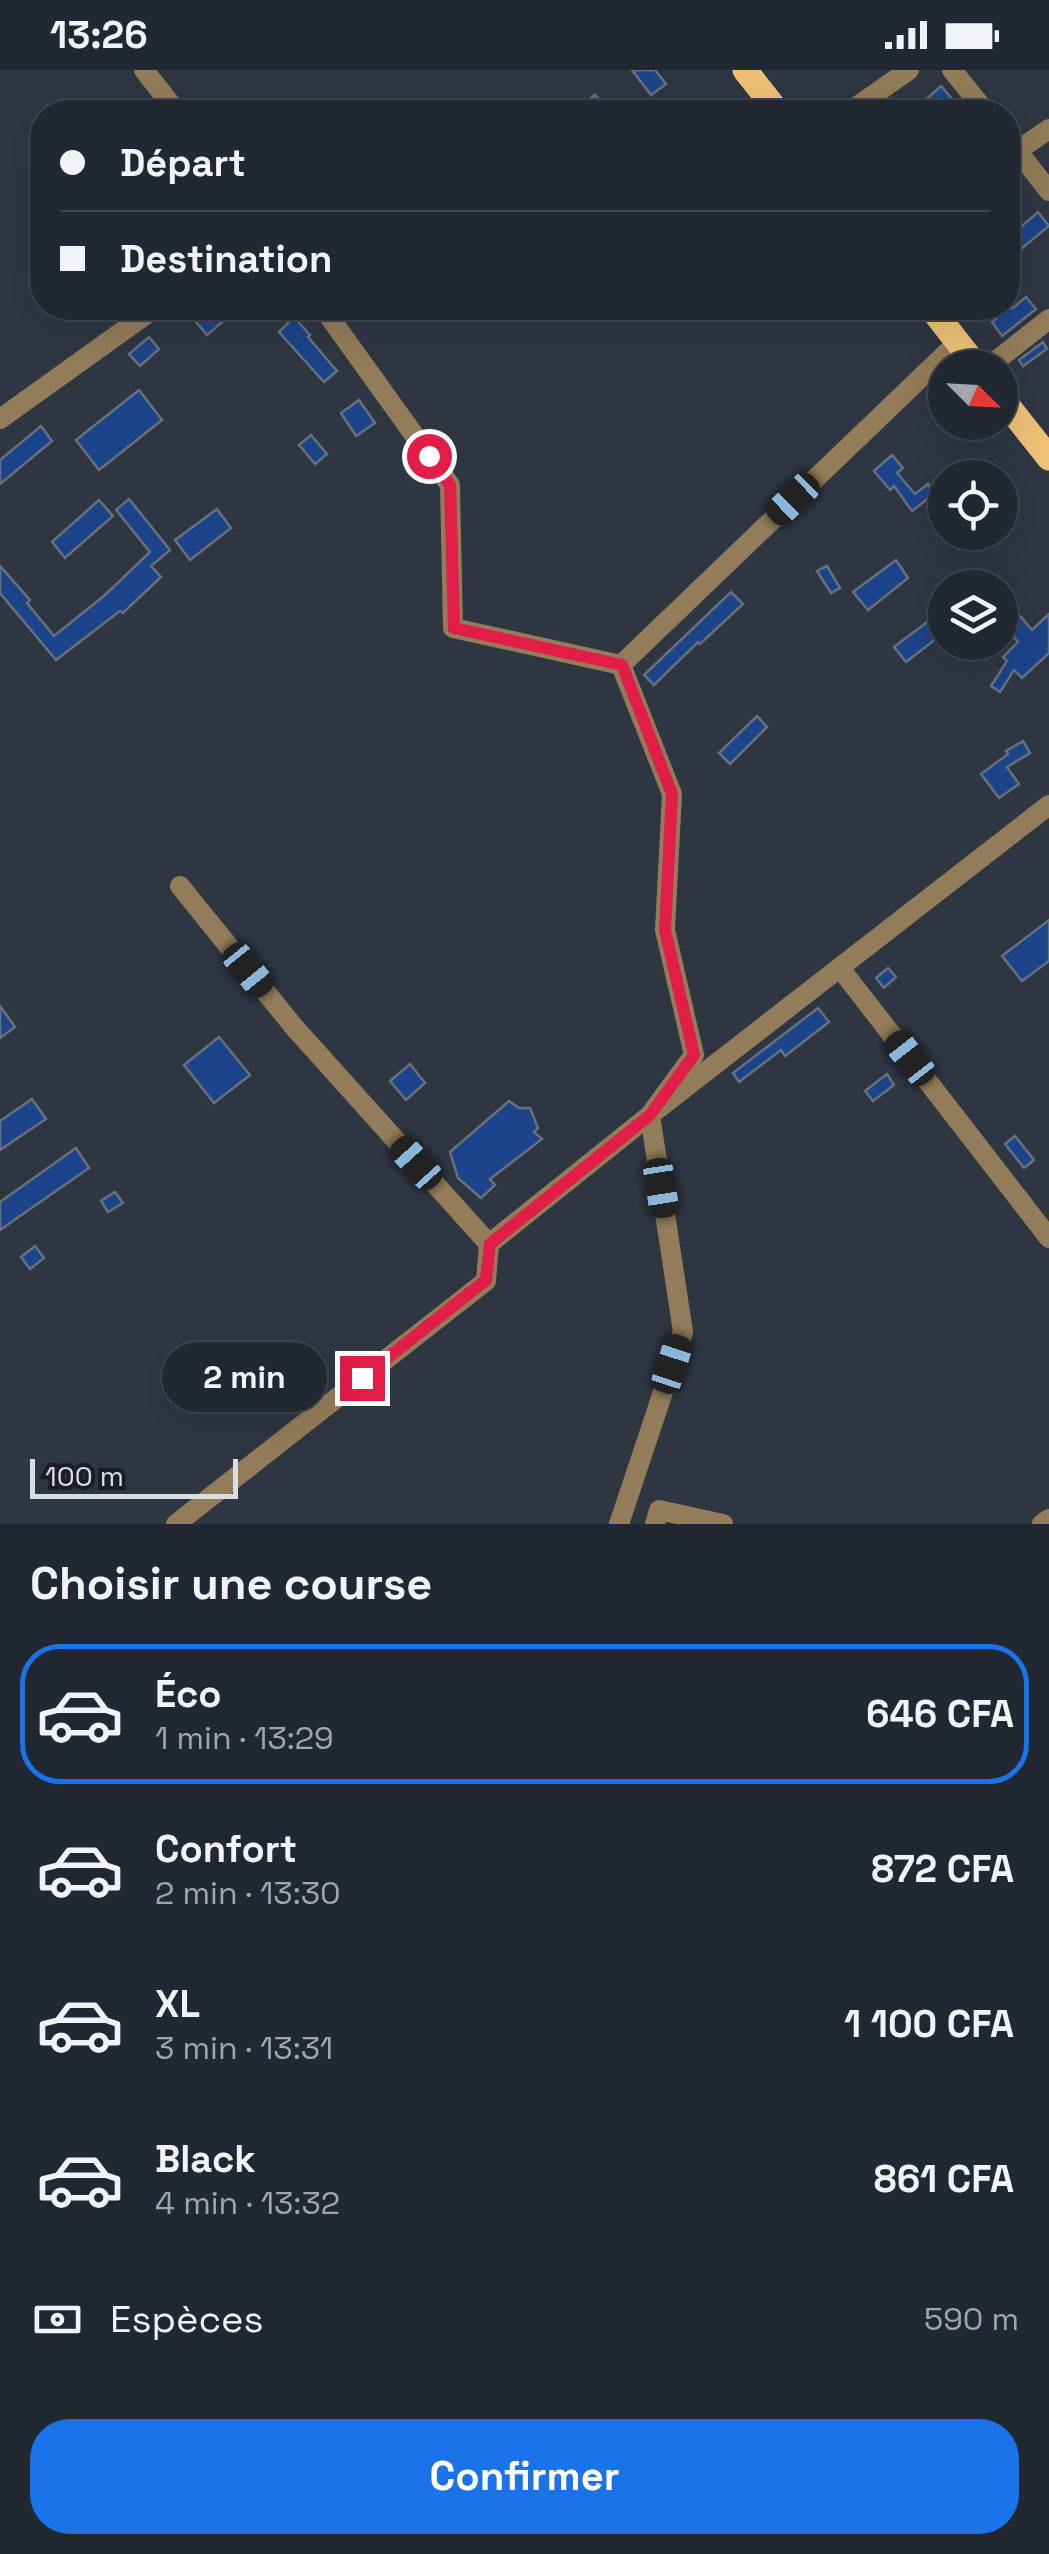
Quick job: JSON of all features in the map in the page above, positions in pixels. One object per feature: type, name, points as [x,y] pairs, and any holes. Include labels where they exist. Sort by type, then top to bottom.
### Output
[{"type":"main road","points":[[745,70],[769,100]]},
{"type":"main road","points":[[940,320],[964,350]]},
{"type":"main road","points":[[1018,419],[1049,458]]},
{"type":"street","points":[[144,70],[168,100]]},
{"type":"street","points":[[866,100],[908,70]]},
{"type":"street","points":[[952,70],[976,100]]},
{"type":"street","points":[[1020,142],[1049,129]]},
{"type":"street","points":[[1020,155],[1049,191]]},
{"type":"street","points":[[1010,350],[1049,319]]},
{"type":"street","points":[[0,419],[138,320]]},
{"type":"street","points":[[332,320],[450,485],[454,628],[622,665]]},
{"type":"street","points":[[622,665],[958,342]]},
{"type":"street","points":[[619,1524],[682,1332],[650,1115],[694,1055],[665,930],[672,794],[622,665]]},
{"type":"street","points":[[176,1524],[486,1280],[490,1244],[1049,806]]},
{"type":"street","points":[[180,886],[294,1027],[490,1244]]},
{"type":"street","points":[[840,968],[1049,1238]]},
{"type":"street","points":[[655,1524],[659,1510],[724,1524]]},
{"type":"street","points":[[1042,1524],[1049,1519]]},
{"type":"building","points":[[632,70],[655,70],[666,84],[651,95]]},
{"type":"building","points":[[941,86],[952,99],[951,100],[925,100]]},
{"type":"building","points":[[1038,212],[1049,226],[1020,250],[1020,228]]},
{"type":"building","points":[[1026,297],[1036,309],[1002,336],[992,322],[1020,320],[1020,302]]},
{"type":"building","points":[[194,320],[225,320],[207,335]]},
{"type":"building","points":[[291,320],[297,320],[337,371],[324,382],[279,332]]},
{"type":"building","points":[[149,337],[159,349],[140,366],[129,354]]},
{"type":"building","points":[[1043,342],[1047,349],[1023,366],[1019,360]]},
{"type":"building","points":[[139,390],[162,420],[99,470],[76,440]]},
{"type":"building","points":[[359,400],[375,423],[356,436],[341,413]]},
{"type":"building","points":[[41,426],[52,441],[0,484],[0,460]]},
{"type":"building","points":[[311,435],[327,454],[315,464],[299,445]]},
{"type":"building","points":[[892,455],[903,468],[897,473],[915,494],[928,484],[928,498],[912,511],[894,486],[890,490],[874,471]]},
{"type":"building","points":[[129,499],[170,550],[151,566],[161,577],[123,613],[120,611],[56,660],[0,593],[0,566],[54,636],[150,552],[116,510]]},
{"type":"building","points":[[99,500],[113,516],[65,558],[52,542]]},
{"type":"building","points":[[217,509],[231,528],[190,560],[175,540]]},
{"type":"building","points":[[896,560],[908,578],[868,610],[853,592]]},
{"type":"building","points":[[827,566],[840,588],[831,593],[817,571]]},
{"type":"building","points":[[731,592],[743,604],[654,685],[644,675]]},
{"type":"building","points":[[1018,613],[1032,630],[1049,614],[1049,653],[1022,678],[1014,670],[1000,692],[991,686],[1007,661],[1018,660]]},
{"type":"building","points":[[928,621],[928,645],[906,662],[894,647]]},
{"type":"building","points":[[757,716],[767,727],[730,764],[719,753]]},
{"type":"building","points":[[1023,741],[1030,753],[1007,767],[1019,784],[999,798],[981,774]]},
{"type":"building","points":[[1049,920],[1049,961],[1022,981],[1002,956]]},
{"type":"building","points":[[888,968],[896,977],[884,988],[876,978]]},
{"type":"building","points":[[0,1006],[15,1027],[0,1038]]},
{"type":"building","points":[[818,1008],[829,1022],[785,1056],[781,1050],[739,1082],[733,1073]]},
{"type":"building","points":[[219,1037],[250,1075],[214,1103],[184,1065]]},
{"type":"building","points":[[410,1064],[425,1083],[406,1100],[390,1081]]},
{"type":"building","points":[[887,1074],[894,1085],[873,1101],[865,1091]]},
{"type":"building","points":[[32,1099],[46,1119],[0,1150],[0,1121]]},
{"type":"building","points":[[509,1101],[519,1108],[530,1108],[538,1128],[534,1132],[542,1139],[490,1179],[495,1185],[481,1198],[458,1178],[450,1152]]},
{"type":"building","points":[[1015,1136],[1034,1160],[1024,1168],[1005,1144]]},
{"type":"building","points":[[76,1148],[89,1168],[0,1230],[0,1202]]},
{"type":"building","points":[[115,1192],[123,1203],[108,1212],[101,1201]]},
{"type":"building","points":[[35,1246],[44,1258],[30,1269],[21,1257]]},
{"type":"route","points":[[362,1378],[486,1280],[490,1244],[650,1115],[694,1055],[665,930],[672,794],[622,665],[454,628],[450,485],[429,456]]}]
